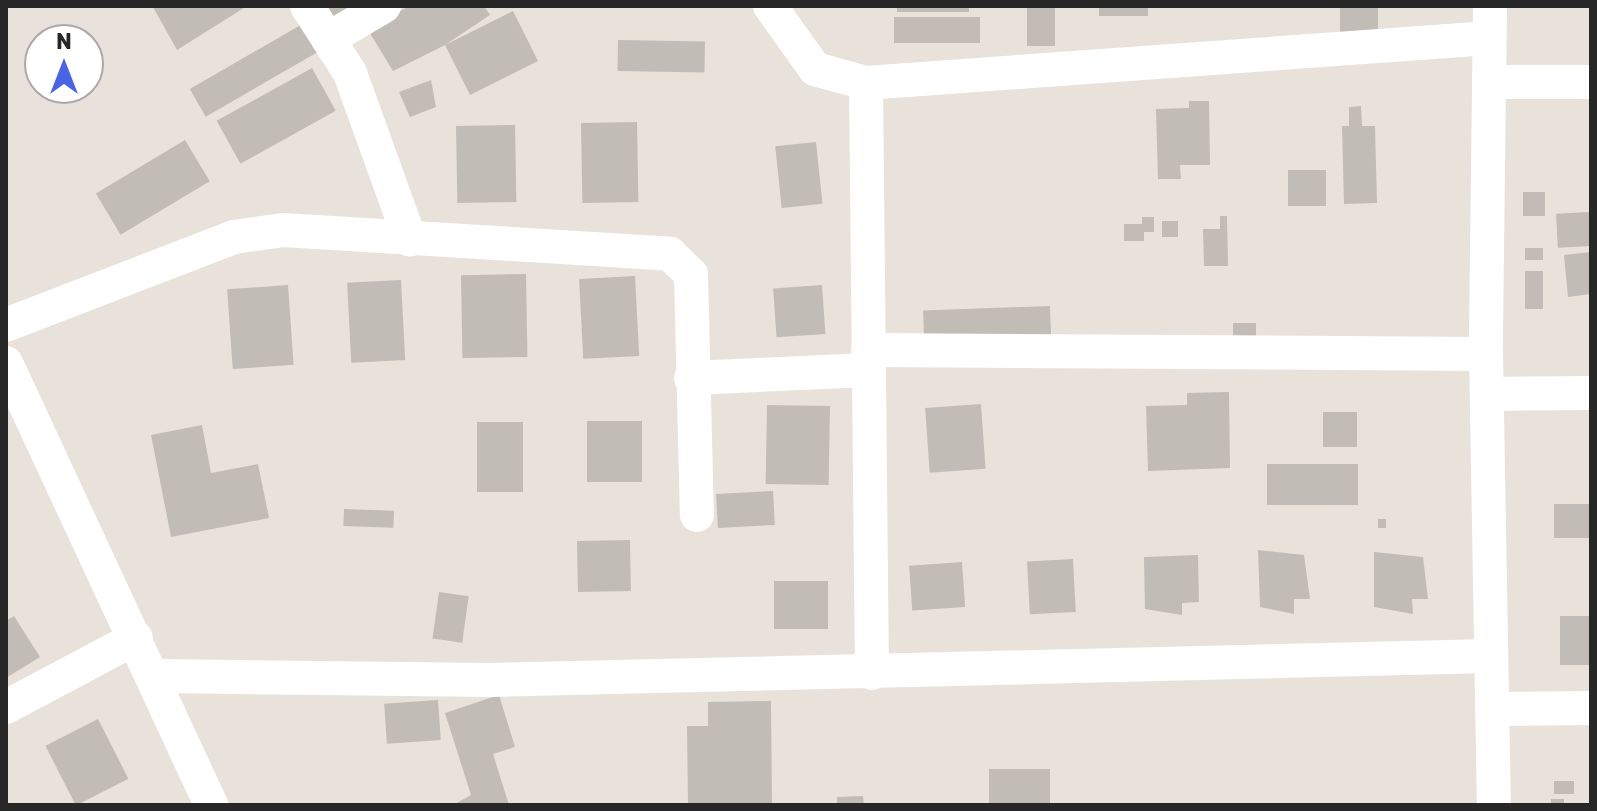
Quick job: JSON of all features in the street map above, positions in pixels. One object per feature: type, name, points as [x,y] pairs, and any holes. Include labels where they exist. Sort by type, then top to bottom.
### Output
[{"type":"street","points":[[307,6],[350,73],[410,240]]},
{"type":"street","points":[[328,39],[384,6]]},
{"type":"street","points":[[770,6],[815,69],[866,83],[1490,22],[1486,354],[1494,805]]},
{"type":"street","points":[[1491,82],[1591,82]]},
{"type":"street","points":[[866,83],[872,673]]},
{"type":"street","points":[[6,325],[234,237],[283,230],[670,254],[691,274],[691,378],[697,515]]},
{"type":"street","points":[[691,378],[868,360],[1486,354]]},
{"type":"street","points":[[6,363],[155,676],[211,805]]},
{"type":"street","points":[[1487,394],[1591,393]]},
{"type":"street","points":[[6,707],[136,638]]},
{"type":"street","points":[[155,676],[872,673],[1491,656]]},
{"type":"street","points":[[1492,709],[1591,708]]},
{"type":"building","points":[[155,6],[247,6],[177,50],[153,7]]},
{"type":"building","points":[[326,6],[359,6],[335,21]]},
{"type":"building","points":[[409,6],[484,6],[490,15],[445,45],[393,71],[368,30]]},
{"type":"building","points":[[897,6],[969,6],[969,12],[897,12]]},
{"type":"building","points":[[1027,6],[1055,6],[1055,46],[1027,46]]},
{"type":"building","points":[[1099,6],[1148,6],[1148,16],[1099,16]]},
{"type":"building","points":[[1340,6],[1378,6],[1378,37],[1340,37]]},
{"type":"building","points":[[513,11],[538,61],[470,95],[445,45]]},
{"type":"building","points":[[894,17],[980,17],[980,43],[894,43]]},
{"type":"building","points":[[311,19],[327,47],[206,117],[190,89]]},
{"type":"building","points":[[618,40],[705,42],[704,73],[617,71]]},
{"type":"building","points":[[312,68],[336,111],[240,164],[217,121]]},
{"type":"building","points":[[431,80],[436,107],[410,117],[399,92]]},
{"type":"building","points":[[1189,101],[1209,101],[1210,165],[1180,165],[1181,179],[1158,179],[1156,109],[1189,108]]},
{"type":"building","points":[[1361,106],[1362,126],[1375,126],[1377,203],[1344,204],[1342,126],[1349,126],[1349,107]]},
{"type":"building","points":[[637,122],[638,202],[582,203],[581,123]]},
{"type":"building","points":[[515,125],[516,202],[457,203],[456,126]]},
{"type":"building","points":[[185,140],[210,181],[121,235],[96,194]]},
{"type":"building","points":[[816,142],[822,204],[782,208],[775,146]]},
{"type":"building","points":[[1288,170],[1326,170],[1326,206],[1288,206]]},
{"type":"building","points":[[1523,192],[1545,192],[1545,216],[1523,216]]},
{"type":"building","points":[[1589,212],[1591,246],[1558,248],[1556,214]]},
{"type":"building","points":[[1220,216],[1227,216],[1228,266],[1204,266],[1203,229],[1220,229]]},
{"type":"building","points":[[1142,217],[1154,217],[1154,232],[1144,232],[1144,241],[1124,241],[1124,224],[1142,224]]},
{"type":"building","points":[[1162,221],[1178,221],[1178,237],[1162,237]]},
{"type":"building","points":[[1525,248],[1543,248],[1543,260],[1525,260]]},
{"type":"building","points":[[1591,252],[1591,294],[1568,297],[1564,255]]},
{"type":"building","points":[[1525,271],[1543,271],[1543,309],[1525,309]]},
{"type":"building","points":[[526,274],[527,357],[462,358],[461,275]]},
{"type":"building","points":[[635,276],[639,356],[583,359],[579,279]]},
{"type":"building","points":[[401,280],[405,360],[351,363],[347,283]]},
{"type":"building","points":[[288,285],[294,365],[233,369],[227,289]]},
{"type":"building","points":[[822,285],[825,334],[777,337],[773,288]]},
{"type":"building","points":[[1050,306],[1051,340],[924,344],[923,310]]},
{"type":"building","points":[[1233,323],[1256,323],[1256,348],[1233,348]]},
{"type":"building","points":[[1229,392],[1230,468],[1148,471],[1146,406],[1187,405],[1187,393]]},
{"type":"building","points":[[981,404],[986,469],[930,473],[925,408]]},
{"type":"building","points":[[767,405],[830,406],[829,485],[766,484]]},
{"type":"building","points":[[1323,412],[1357,412],[1357,447],[1323,447]]},
{"type":"building","points":[[587,421],[642,421],[642,482],[587,482]]},
{"type":"building","points":[[477,422],[523,422],[523,492],[477,492]]},
{"type":"building","points":[[202,425],[211,473],[258,464],[269,518],[171,537],[151,435]]},
{"type":"building","points":[[1267,464],[1358,464],[1358,505],[1267,505]]},
{"type":"building","points":[[773,491],[775,525],[718,528],[716,494]]},
{"type":"building","points":[[1554,504],[1591,504],[1591,538],[1554,538]]},
{"type":"building","points":[[344,509],[394,511],[393,528],[343,526]]},
{"type":"building","points":[[1378,519],[1386,519],[1386,528],[1378,528]]},
{"type":"building","points":[[630,540],[631,591],[578,592],[577,541]]},
{"type":"building","points":[[1258,550],[1304,555],[1310,599],[1294,599],[1294,614],[1260,607]]},
{"type":"building","points":[[1374,552],[1423,557],[1428,599],[1412,599],[1413,614],[1374,607]]},
{"type":"building","points":[[1198,555],[1199,602],[1182,603],[1182,615],[1145,609],[1144,557]]},
{"type":"building","points":[[1073,559],[1076,612],[1030,614],[1027,561]]},
{"type":"building","points":[[962,562],[965,607],[912,611],[909,566]]},
{"type":"building","points":[[774,581],[828,581],[828,629],[774,629]]},
{"type":"building","points":[[439,592],[469,596],[462,643],[432,639]]},
{"type":"building","points":[[14,616],[40,657],[6,678],[6,621]]},
{"type":"building","points":[[1560,616],[1591,616],[1591,665],[1560,665]]},
{"type":"building","points":[[499,695],[515,747],[493,754],[509,805],[453,805],[471,795],[445,713]]},
{"type":"building","points":[[438,700],[441,740],[387,744],[384,704]]},
{"type":"building","points":[[771,701],[772,805],[688,805],[687,726],[708,726],[708,702]]},
{"type":"building","points":[[98,719],[128,779],[76,805],[45,746]]},
{"type":"building","points":[[989,769],[1050,769],[1050,805],[989,805]]},
{"type":"building","points":[[1554,781],[1574,781],[1574,794],[1554,794]]},
{"type":"building","points":[[863,796],[864,805],[837,805],[837,797]]},
{"type":"building","points":[[1551,799],[1564,799],[1564,805],[1551,805]]}]
